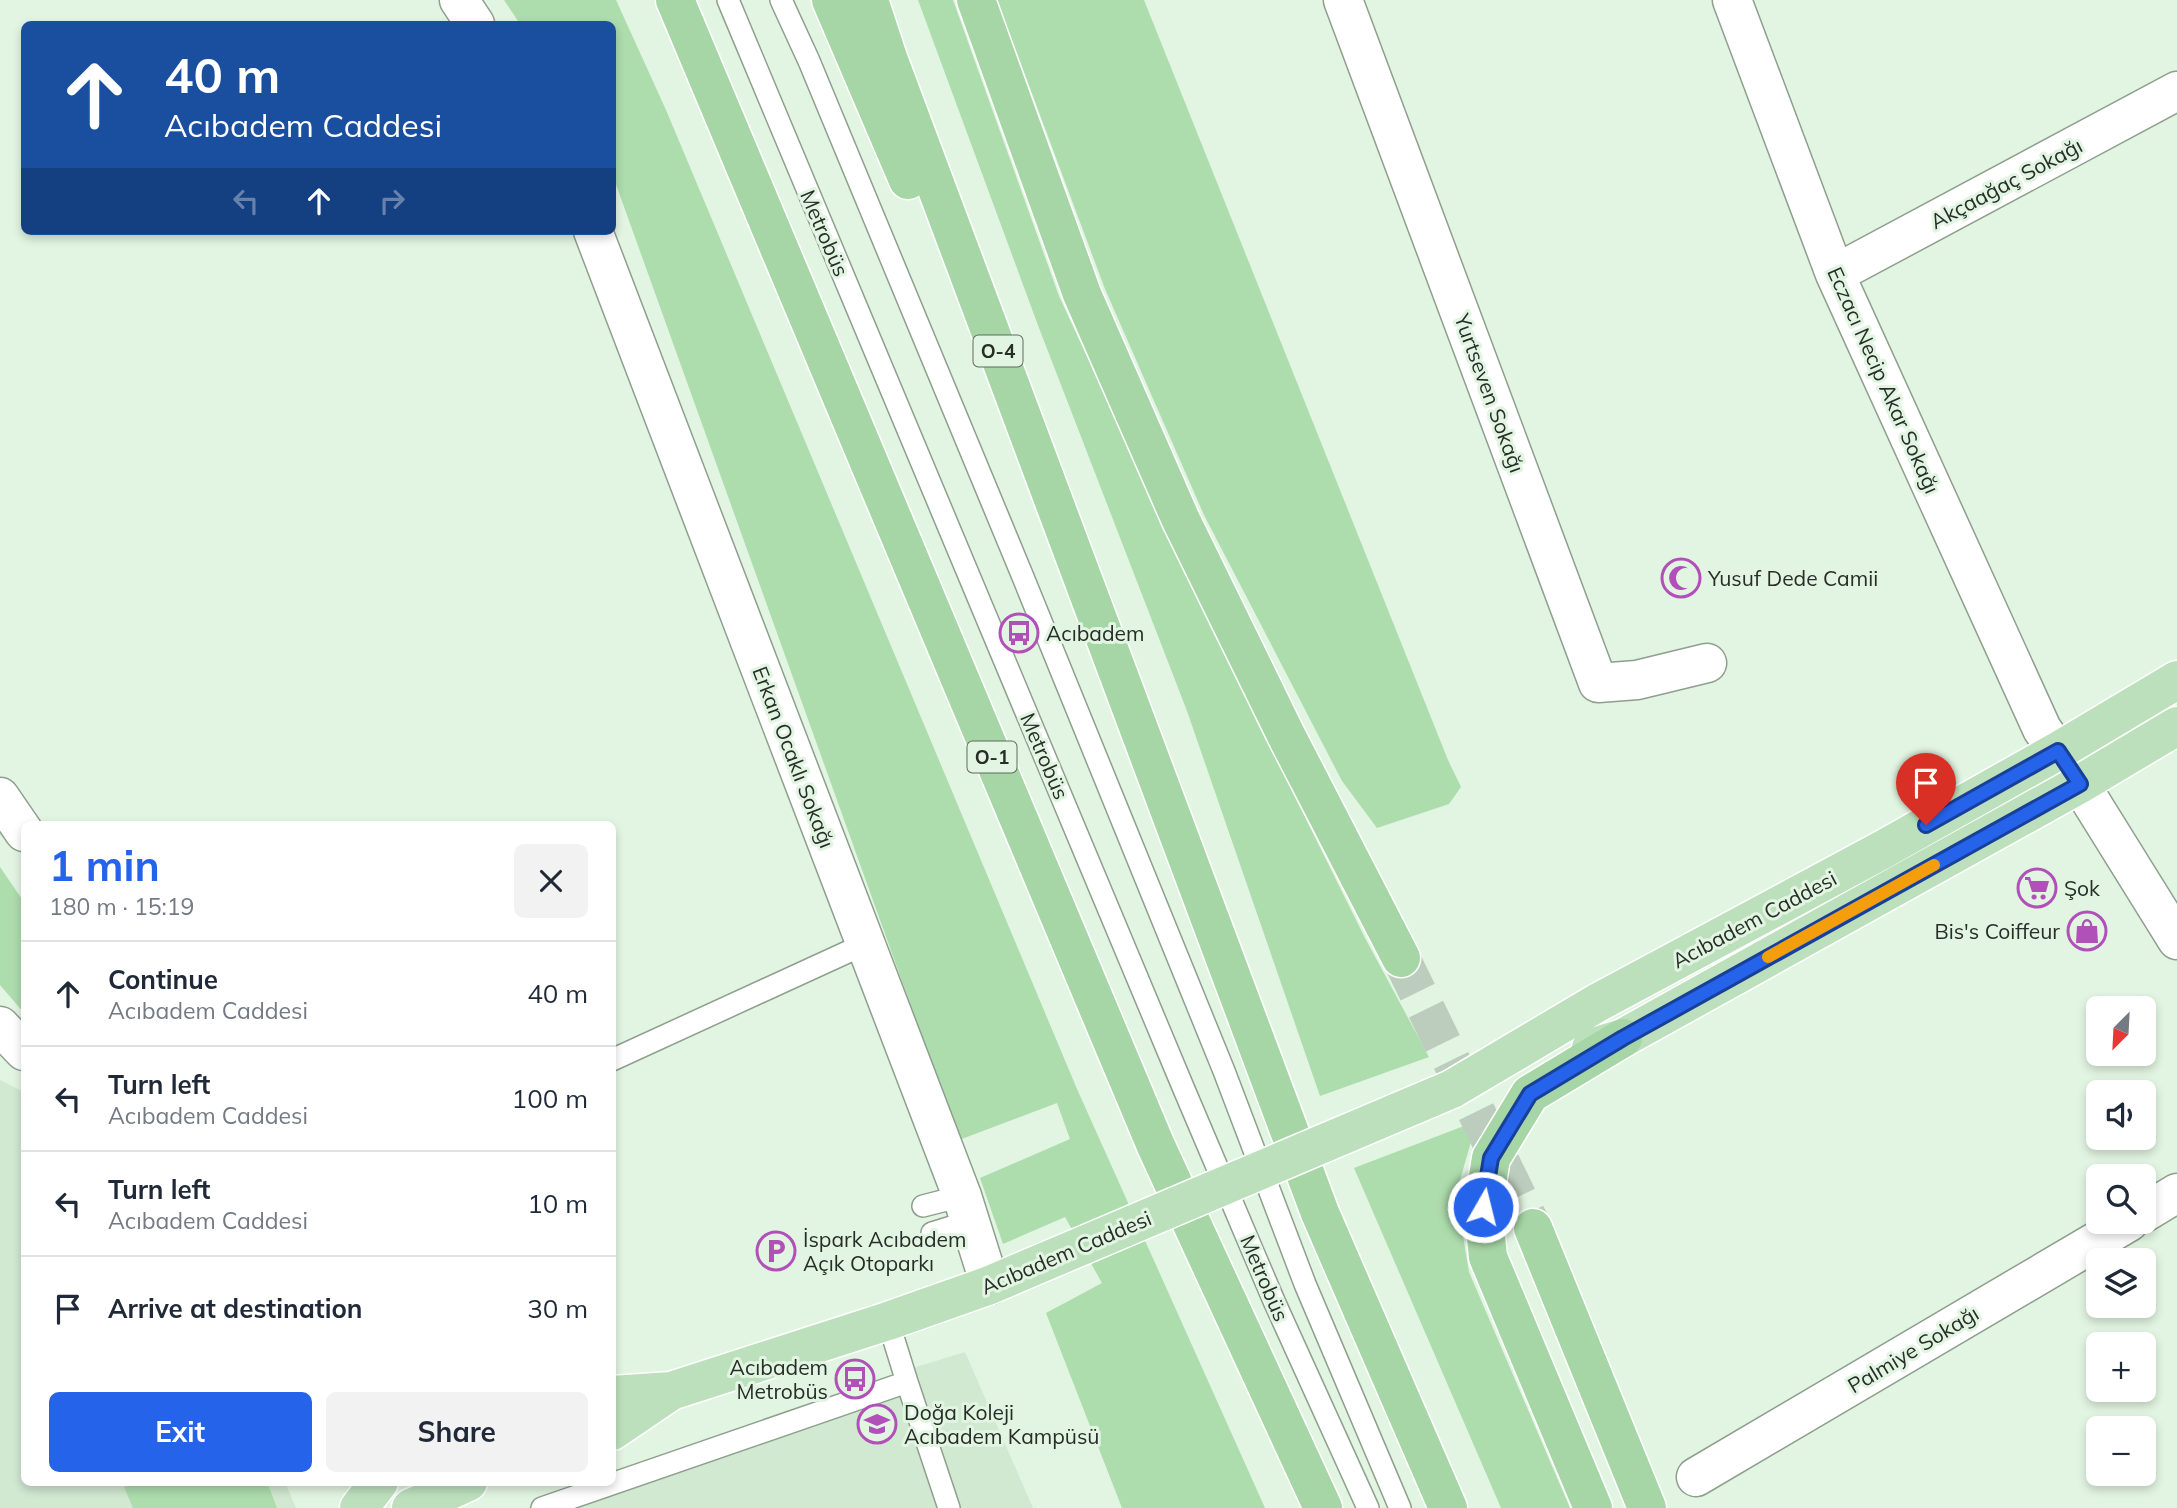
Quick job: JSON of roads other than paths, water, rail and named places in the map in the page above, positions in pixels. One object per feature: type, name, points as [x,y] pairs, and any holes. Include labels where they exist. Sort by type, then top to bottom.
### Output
[{"type":"highway","name":"O-1","points":[[675,0],[1151,1134],[1323,1508]]},
{"type":"highway","points":[[831,0],[1129,701],[1320,1213],[1448,1508]]},
{"type":"highway","name":"O-4","points":[[869,0],[1129,701]]},
{"type":"highway","points":[[976,0],[1082,294],[1180,518],[1286,735],[1401,958]]},
{"type":"highway","points":[[1593,1508],[1488,1257],[1483,1207],[1491,1158],[1530,1094],[1623,1038]]},
{"type":"highway","points":[[1533,1228],[1647,1508]]},
{"type":"main road","name":"Acıbadem Caddesi","points":[[1452,1089],[1597,1003],[1882,850],[2177,680]]},
{"type":"main road","name":"Acıbadem Caddesi","points":[[616,1395],[671,1391],[888,1321],[1032,1267],[1452,1089],[1623,1038],[2080,784],[2177,726]]},
{"type":"main road","name":"Acıbadem Caddesi","points":[[616,1428],[671,1391]]},
{"type":"main road","points":[[359,1508],[376,1486]]},
{"type":"main road","points":[[411,1508],[459,1486]]},
{"type":"street","points":[[459,0],[473,21]]},
{"type":"street","name":"Yurtseven Sokağı","points":[[1343,0],[1598,682],[1637,680],[1707,663]]},
{"type":"street","name":"Eczacı Necip Akar Sokağı","points":[[1732,0],[1835,274],[2042,729],[2058,751]]},
{"type":"street","name":"Akçaağaç Sokağı","points":[[1835,274],[2177,91]]},
{"type":"street","name":"Erkan Ocaklı Sokağı","points":[[595,235],[966,1208],[990,1284]]},
{"type":"street","points":[[2058,751],[2177,940]]},
{"type":"street","points":[[0,797],[21,828]]},
{"type":"street","points":[[0,1026],[21,1048]]},
{"type":"street","points":[[2156,1206],[2177,1193]]},
{"type":"street","name":"Palmiye Sokağı","points":[[1696,1477],[2109,1234]]},
{"type":"lane","name":"Metrobüs","points":[[728,0],[1183,1087],[1274,1301],[1368,1508]]},
{"type":"lane","name":"Metrobüs","points":[[781,0],[809,61],[1028,590],[1224,1071],[1305,1284],[1400,1508]]},
{"type":"lane","points":[[616,1058],[865,944]]},
{"type":"lane","points":[[923,1206],[966,1208]]},
{"type":"lane","points":[[932,1233],[966,1208]]},
{"type":"lane","points":[[888,1321],[949,1508]]},
{"type":"lane","points":[[616,1482],[907,1382]]},
{"type":"lane","points":[[542,1508],[606,1486]]},
{"type":"tunnel","points":[[1401,958],[1533,1228]]},
{"type":"place","name":"Yusuf Dede Camii","points":[[1681,578]]},
{"type":"place","name":"Acıbadem","points":[[1019,633]]},
{"type":"place","name":"Şok","points":[[2037,888]]},
{"type":"place","name":"Bis's Coiffeur","points":[[2087,931]]},
{"type":"place","name":"İspark Acıbadem Açık Otoparkı","points":[[776,1251]]},
{"type":"place","name":"Acıbadem Metrobüs","points":[[855,1379]]},
{"type":"place","name":"Doğa Koleji Acıbadem Kampüsü","points":[[877,1424]]}]
